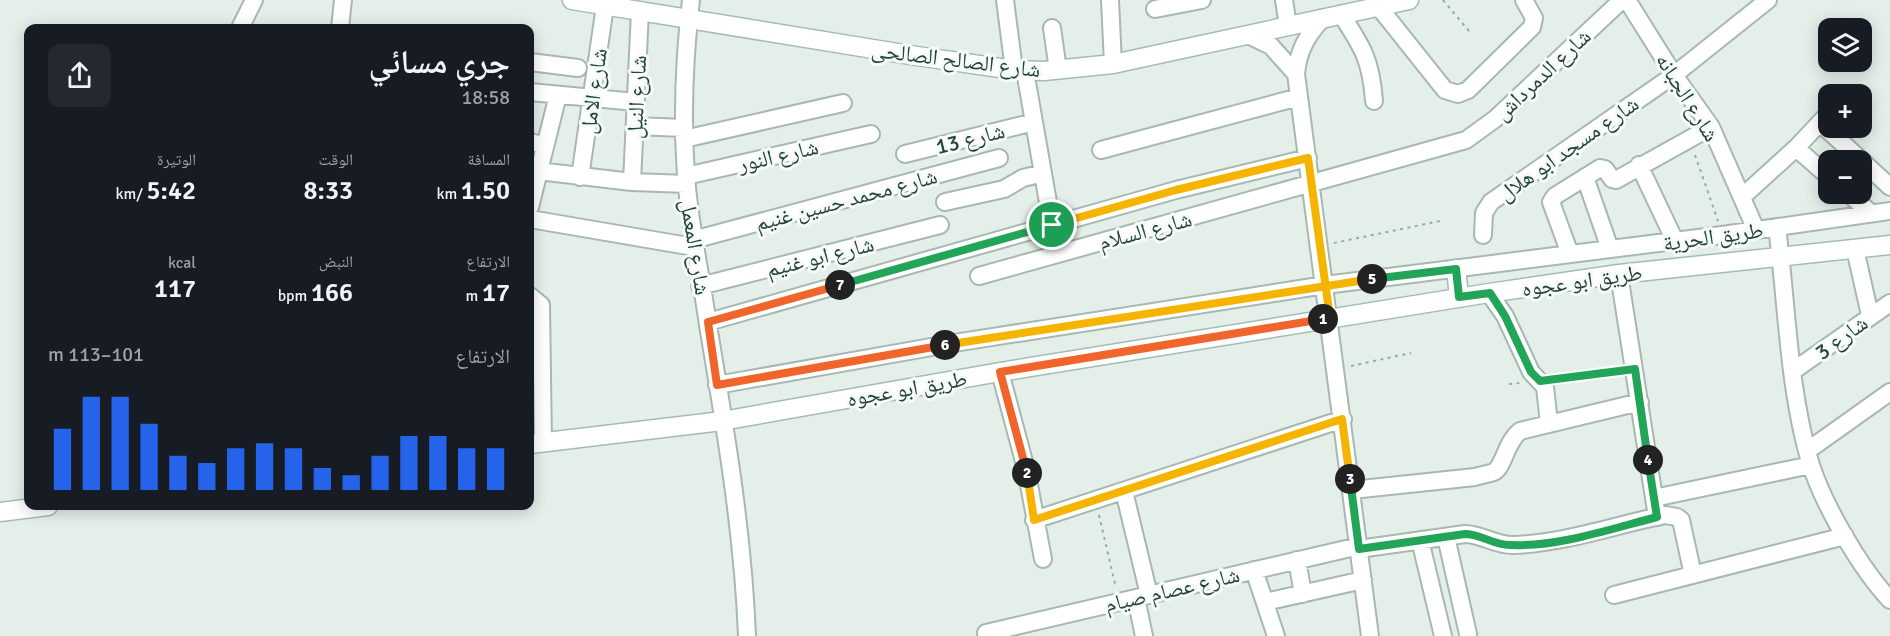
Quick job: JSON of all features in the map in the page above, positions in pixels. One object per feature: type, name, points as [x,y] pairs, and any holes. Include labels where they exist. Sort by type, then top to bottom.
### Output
[{"type":"street","points":[[242,24],[254,0]]},
{"type":"street","points":[[340,24],[343,0]]},
{"type":"street","name":"شارع الصالح الصالحى","points":[[572,0],[640,12],[694,5],[1020,71],[1058,70],[1113,64],[1341,14],[1368,5],[1410,0]]},
{"type":"street","points":[[1005,0],[1020,71],[1034,122],[1052,225]]},
{"type":"street","points":[[1110,0],[1113,64]]},
{"type":"street","points":[[1155,9],[1202,0]]},
{"type":"street","points":[[1284,0],[1288,26]]},
{"type":"street","points":[[1368,5],[1445,90],[1458,94],[1468,90],[1532,27],[1534,18],[1524,0]]},
{"type":"street","name":"شارع الدمرداش","points":[[1311,184],[1458,143],[1474,136],[1622,0]]},
{"type":"street","name":"شارع الجبانه","points":[[1627,0],[1674,75],[1711,127],[1756,230]]},
{"type":"street","name":"شارع مسجد ابو هلال","points":[[1483,236],[1484,213],[1491,202],[1674,75],[1768,0]]},
{"type":"street","name":"شارع المعمل","points":[[694,5],[684,134],[686,180],[693,244],[708,322],[742,546],[747,636]]},
{"type":"street","name":"شارع الامل","points":[[580,177],[605,6]]},
{"type":"street","name":"شارع النيل","points":[[632,182],[640,12]]},
{"type":"street","points":[[1341,14],[1365,50],[1374,101]]},
{"type":"street","points":[[1323,18],[1301,49],[1296,74],[1330,318],[1368,635]]},
{"type":"street","points":[[1052,28],[1058,70]]},
{"type":"street","points":[[1248,35],[1271,46],[1296,74]]},
{"type":"street","points":[[534,62],[578,68]]},
{"type":"street","points":[[534,92],[636,102]]},
{"type":"street","points":[[534,189],[538,171],[537,143],[558,95]]},
{"type":"street","points":[[1101,150],[1299,97]]},
{"type":"street","points":[[635,126],[684,134],[843,103]]},
{"type":"street","name":"شارع 13","points":[[905,154],[1034,122]]},
{"type":"street","points":[[1742,197],[1796,148],[1818,124]]},
{"type":"street","points":[[1570,254],[1551,202],[1555,195],[1592,172],[1604,168],[1615,180],[1711,127]]},
{"type":"street","name":"شارع النور","points":[[538,171],[632,182],[686,180],[871,134]]},
{"type":"street","points":[[1841,138],[1852,150]]},
{"type":"street","points":[[1796,148],[1818,167]]},
{"type":"street","name":"شارع محمد حسين غنيم","points":[[693,244],[999,158]]},
{"type":"street","points":[[708,322],[1176,190],[1308,158]]},
{"type":"street","points":[[1640,165],[1675,241]]},
{"type":"street","points":[[1872,171],[1890,187]]},
{"type":"street","points":[[1592,172],[1610,249]]},
{"type":"street","points":[[945,202],[1004,189],[1023,178],[1043,173]]},
{"type":"street","name":"شارع السلام","points":[[979,276],[1311,184]]},
{"type":"street","points":[[1861,204],[1871,213]]},
{"type":"street","points":[[534,208],[693,244]]},
{"type":"street","name":"طريق الحرية","points":[[717,385],[966,341],[1325,285],[1722,235],[1890,211]]},
{"type":"street","name":"شارع ابو غنيم","points":[[700,286],[940,225]]},
{"type":"street","points":[[1777,227],[1793,371],[1809,458],[1845,536],[1864,568],[1890,600]]},
{"type":"street","name":"طريق ابو عجوه","points":[[536,444],[722,421],[1000,372],[1459,297],[1619,274],[1890,245]]},
{"type":"street","points":[[1855,249],[1870,315]]},
{"type":"street","points":[[1456,269],[1459,297]]},
{"type":"street","points":[[1619,274],[1657,517],[1673,516],[1681,520],[1693,575]]},
{"type":"street","points":[[1490,293],[1509,324],[1531,372],[1546,391],[1549,423]]},
{"type":"street","points":[[534,299],[541,305],[536,444]]},
{"type":"street","name":"شارع 3","points":[[1793,371],[1890,303]]},
{"type":"street","points":[[1000,372],[1028,479],[1043,558]]},
{"type":"street","points":[[1654,498],[1809,458],[1890,392]]},
{"type":"street","points":[[1352,490],[1475,477],[1494,472],[1499,467],[1512,437],[1520,431],[1640,402]]},
{"type":"street","points":[[1034,520],[1342,419]]},
{"type":"street","points":[[1124,491],[1142,596],[1144,636]]},
{"type":"street","points":[[0,512],[24,509]]},
{"type":"street","name":"شارع عصام صيام","points":[[986,633],[1359,547],[1471,534],[1504,545],[1533,544],[1570,538],[1657,517]]},
{"type":"street","points":[[1614,595],[1845,536]]},
{"type":"street","points":[[1446,537],[1468,634]]},
{"type":"street","points":[[1420,540],[1443,636]]},
{"type":"street","points":[[1297,560],[1303,594]]},
{"type":"street","points":[[1254,570],[1276,636]]},
{"type":"street","points":[[1265,602],[1363,580]]},
{"type":"path","points":[[1443,0],[1469,31]]},
{"type":"path","points":[[1689,138],[1722,235]]},
{"type":"path","points":[[1320,247],[1440,222]]},
{"type":"path","points":[[1336,369],[1410,353]]},
{"type":"path","points":[[1509,384],[1635,369]]},
{"type":"path","points":[[1095,500],[1120,602]]},
{"type":"route","points":[[1052,225],[708,322],[717,385],[954,343],[1325,285],[1456,269],[1459,297],[1490,293],[1518,340],[1531,372],[1540,381],[1635,369],[1657,517],[1570,538],[1533,544],[1504,545],[1477,535],[1465,534],[1359,549],[1342,419],[1034,520],[1033,499],[1000,372],[1330,318],[1325,285],[1308,158],[1176,190],[1052,225]]}]
